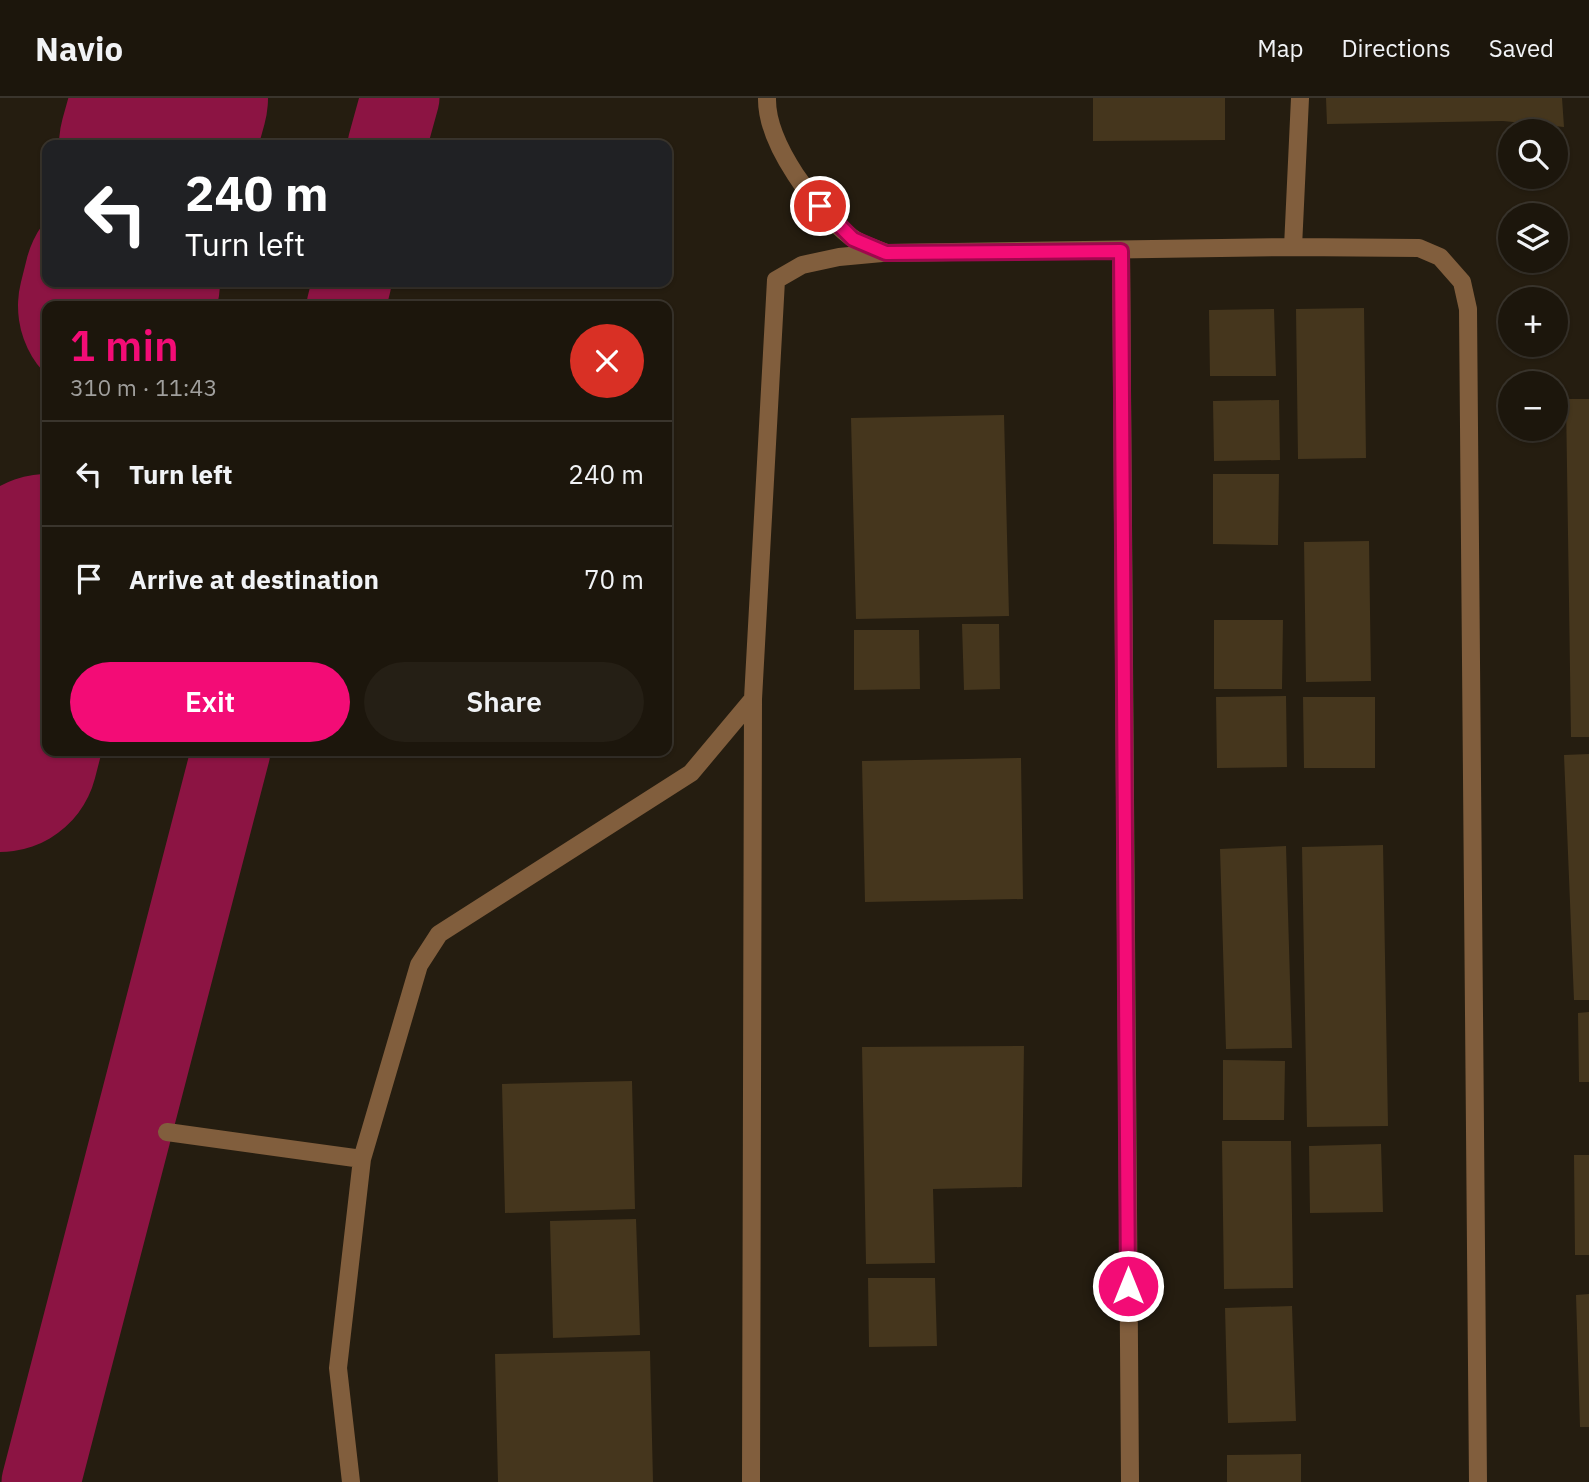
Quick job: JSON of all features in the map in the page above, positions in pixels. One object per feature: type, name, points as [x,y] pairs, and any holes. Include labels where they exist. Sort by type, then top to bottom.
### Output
[{"type":"lane","points":[[768,98],[767,108],[776,139],[792,171],[820,206],[853,239],[886,253]]},
{"type":"lane","points":[[1293,247],[1300,98]]},
{"type":"lane","points":[[751,1482],[753,699],[776,280],[802,265],[839,257],[886,253],[1293,247],[1419,248],[1440,257],[1462,282],[1468,309],[1478,1482]]},
{"type":"lane","points":[[1121,251],[1130,1482]]},
{"type":"lane","points":[[351,1482],[338,1368],[362,1159],[419,965],[439,934],[691,774],[753,699]]},
{"type":"lane","points":[[167,1132],[362,1159]]},
{"type":"building","points":[[1093,98],[1225,98],[1225,140],[1093,141]]},
{"type":"building","points":[[1326,98],[1562,98],[1563,119],[1498,119],[1327,124]]},
{"type":"building","points":[[1364,308],[1366,458],[1298,459],[1296,309]]},
{"type":"building","points":[[1274,309],[1276,376],[1210,376],[1209,310]]},
{"type":"building","points":[[1568,399],[1589,399],[1589,737],[1571,737]]},
{"type":"building","points":[[1279,400],[1280,460],[1214,461],[1213,401]]},
{"type":"building","points":[[1004,415],[1009,616],[856,619],[851,418]]},
{"type":"building","points":[[1213,474],[1279,474],[1278,545],[1213,544]]},
{"type":"building","points":[[1369,541],[1371,681],[1306,682],[1304,542]]},
{"type":"building","points":[[1214,620],[1283,620],[1282,689],[1214,689]]},
{"type":"building","points":[[962,624],[999,624],[1000,689],[964,690]]},
{"type":"building","points":[[854,630],[919,630],[920,689],[854,690]]},
{"type":"building","points":[[1286,696],[1287,767],[1217,768],[1216,697]]},
{"type":"building","points":[[1303,697],[1375,697],[1375,768],[1304,768]]},
{"type":"building","points":[[1589,754],[1589,1000],[1574,1000],[1564,755]]},
{"type":"building","points":[[1021,758],[1023,899],[865,902],[862,761]]},
{"type":"building","points":[[1383,845],[1388,1126],[1307,1127],[1302,847]]},
{"type":"building","points":[[1286,846],[1292,1048],[1226,1049],[1220,849]]},
{"type":"building","points":[[1589,1012],[1589,1082],[1579,1082],[1578,1013]]},
{"type":"building","points":[[1024,1046],[1022,1187],[933,1189],[935,1263],[866,1264],[862,1047]]},
{"type":"building","points":[[1223,1060],[1285,1061],[1284,1120],[1223,1120]]},
{"type":"building","points":[[632,1081],[635,1209],[505,1213],[502,1084]]},
{"type":"building","points":[[1222,1141],[1291,1141],[1293,1288],[1224,1289]]},
{"type":"building","points":[[1381,1144],[1383,1212],[1310,1213],[1309,1146]]},
{"type":"building","points":[[1574,1155],[1589,1155],[1589,1255],[1575,1255]]},
{"type":"building","points":[[636,1219],[640,1335],[553,1338],[550,1221]]},
{"type":"building","points":[[868,1278],[935,1278],[937,1346],[869,1347]]},
{"type":"building","points":[[1589,1294],[1589,1427],[1580,1427],[1576,1295]]},
{"type":"building","points":[[1292,1306],[1296,1421],[1228,1423],[1225,1308]]},
{"type":"building","points":[[650,1351],[653,1482],[498,1482],[495,1354]]},
{"type":"building","points":[[1301,1454],[1301,1482],[1227,1482],[1227,1455]]},
{"type":"taxiway","points":[[388,140],[400,98]]},
{"type":"taxiway","points":[[347,301],[351,287]]},
{"type":"taxiway","points":[[41,1482],[230,756]]},
{"type":"runway","points":[[158,140],[170,98]]},
{"type":"runway","points":[[117,301],[121,287]]},
{"type":"runway","points":[[0,754],[42,591]]},
{"type":"route","points":[[820,206],[853,239],[886,253],[1121,251],[1128,1286]]}]
